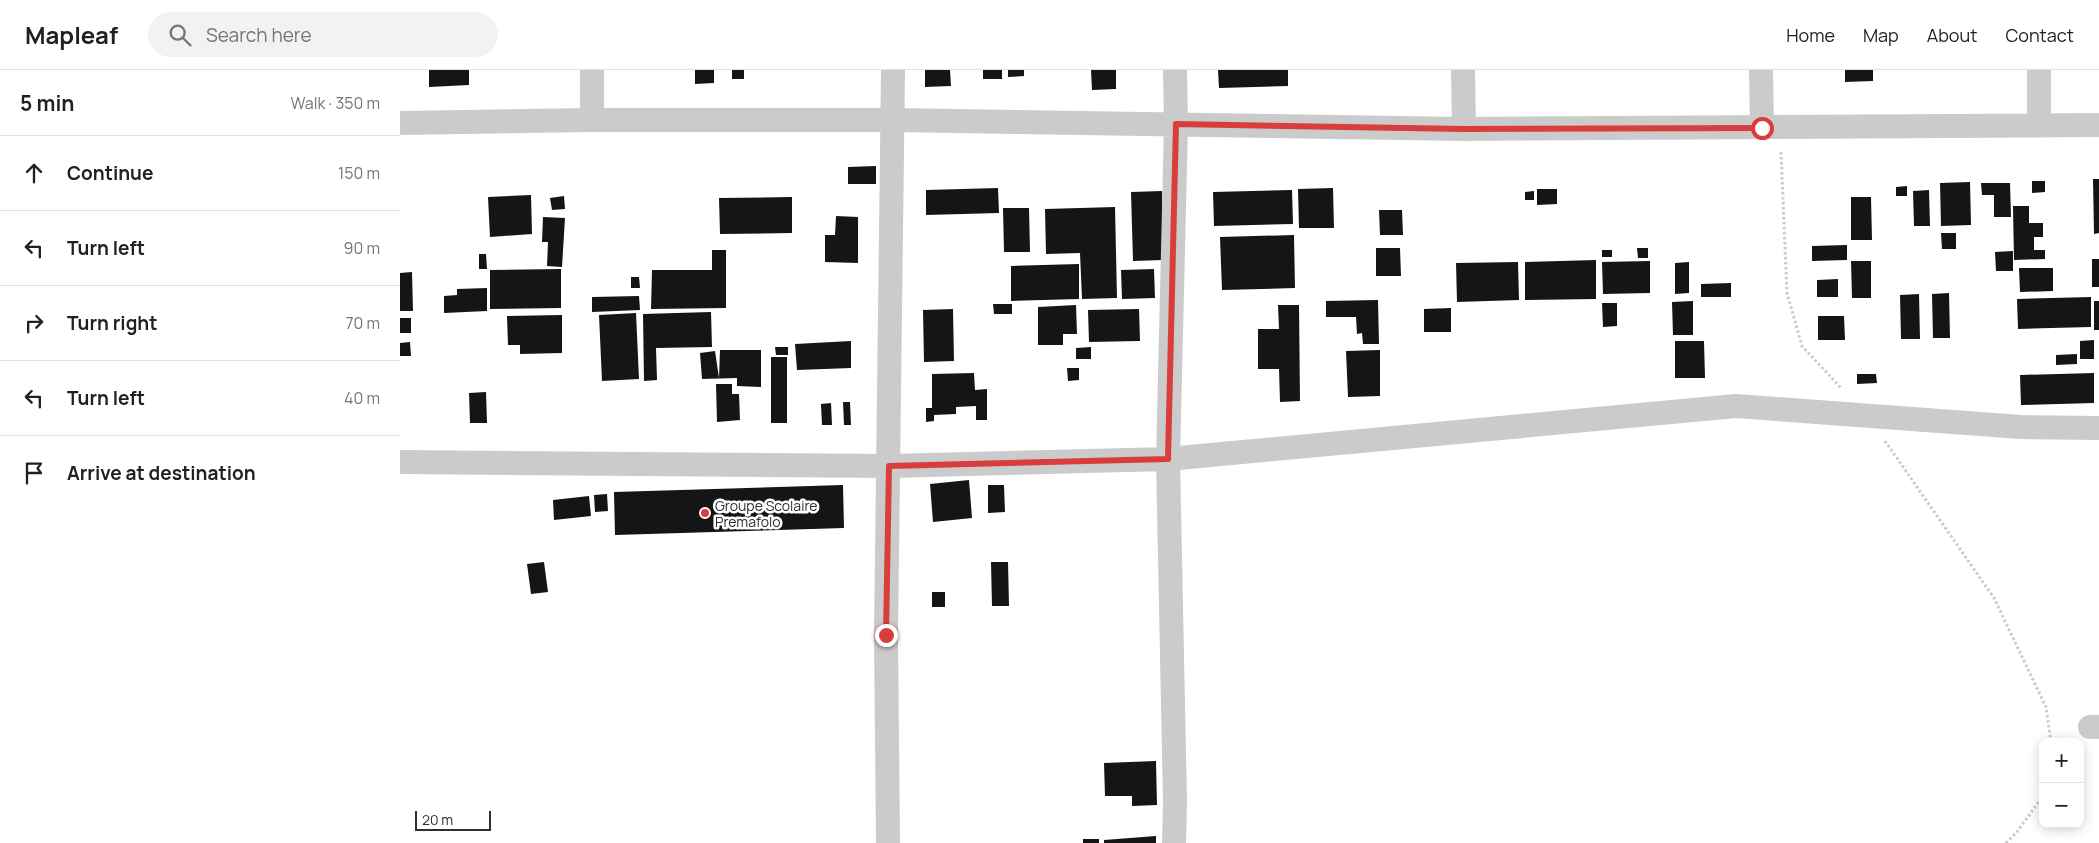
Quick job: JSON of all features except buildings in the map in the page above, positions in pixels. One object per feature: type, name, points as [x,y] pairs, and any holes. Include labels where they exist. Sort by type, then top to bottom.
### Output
[{"type":"street","points":[[592,70],[592,120]]},
{"type":"street","points":[[888,843],[886,635],[894,120],[893,70]]},
{"type":"street","points":[[1174,843],[1175,802],[1168,459],[1176,124],[1175,70]]},
{"type":"street","points":[[1463,70],[1464,129]]},
{"type":"street","points":[[1761,70],[1762,128]]},
{"type":"street","points":[[2039,70],[2040,125]]},
{"type":"street","points":[[400,123],[592,120],[894,120],[1464,129],[2099,125]]},
{"type":"street","points":[[400,462],[889,466],[1168,459],[1736,406],[2021,427],[2099,428]]},
{"type":"path","points":[[2006,843],[2016,833],[2039,801]]},
{"type":"place","name":"Groupe Scolaire Premafolo","points":[[705,513]]},
{"type":"route","points":[[886,635],[889,466],[1168,459],[1176,124],[1464,129],[1762,128]]}]
